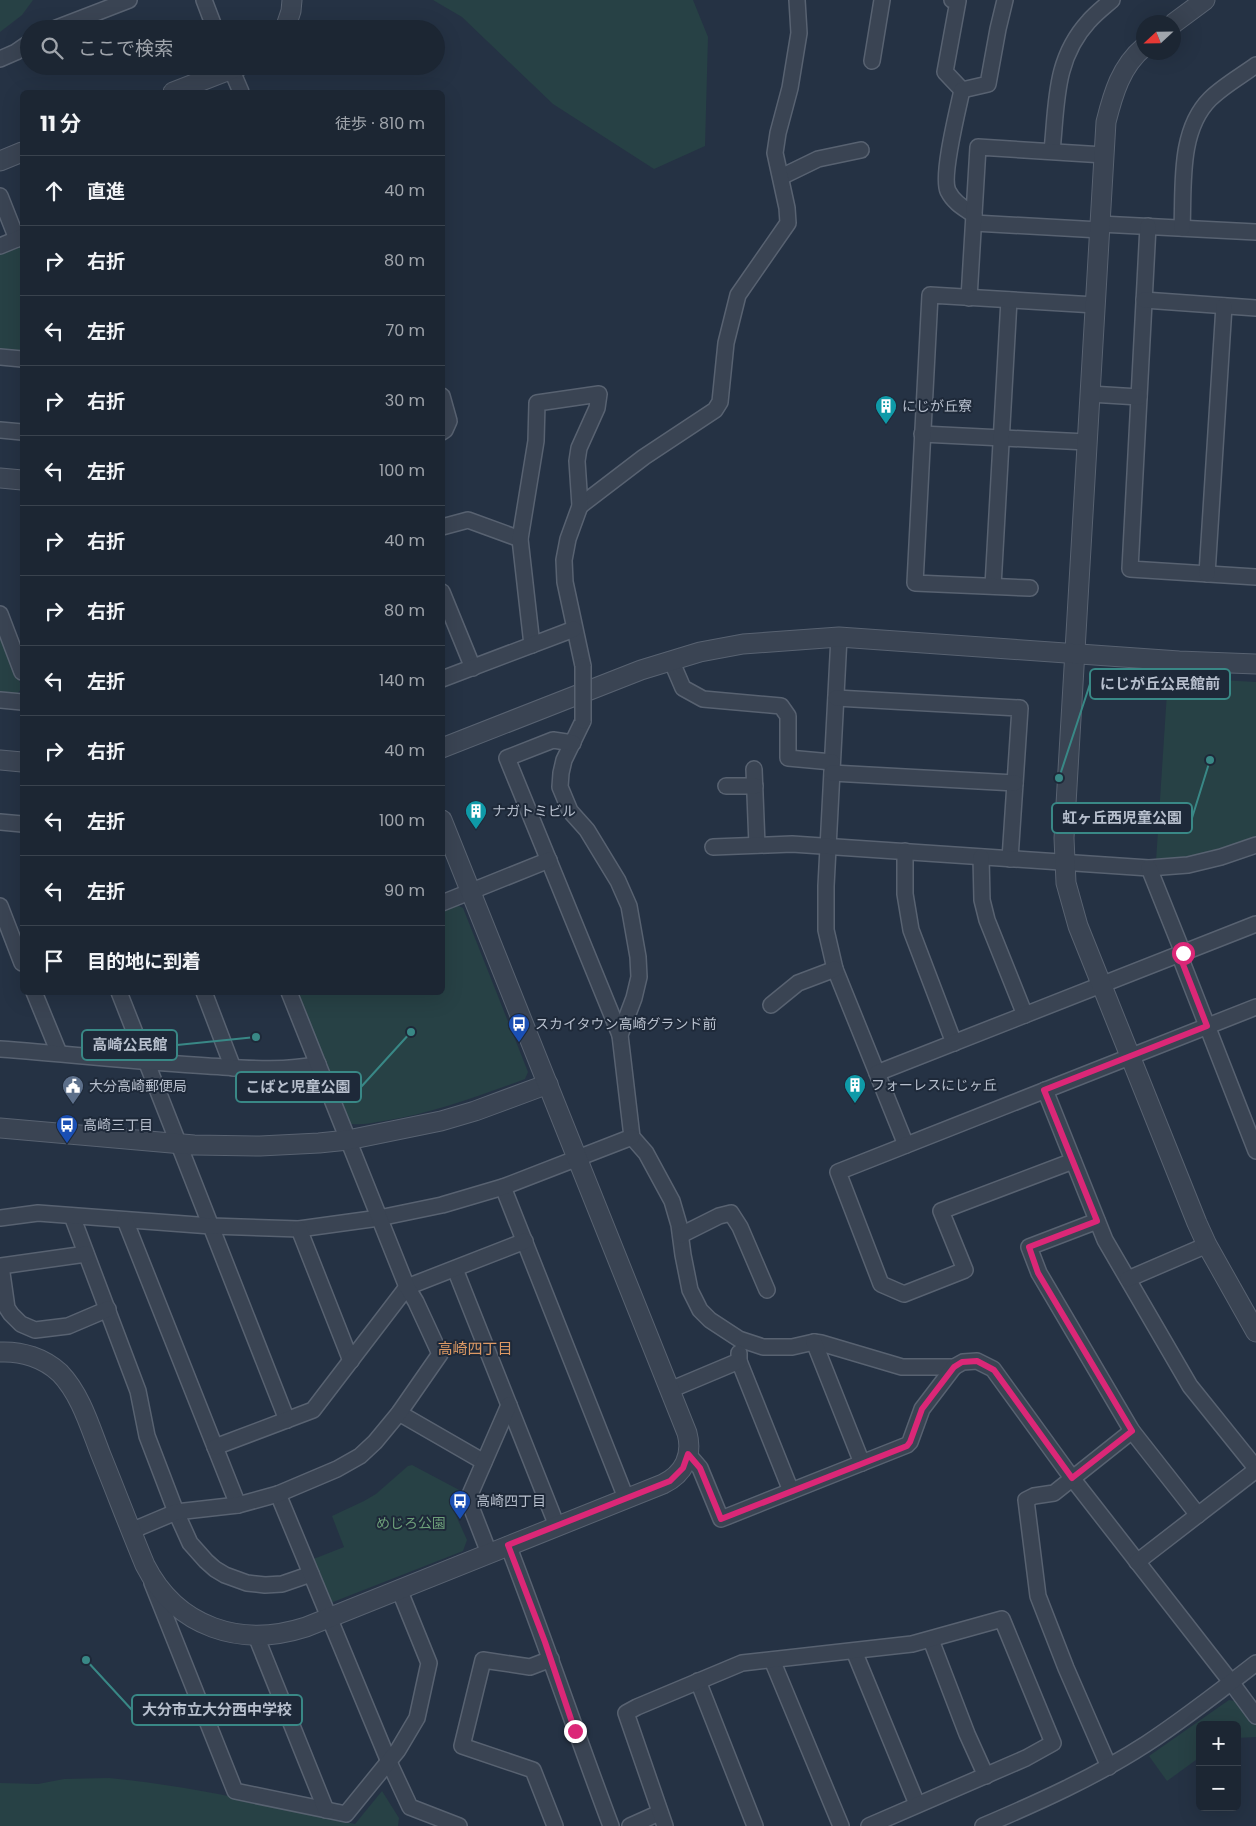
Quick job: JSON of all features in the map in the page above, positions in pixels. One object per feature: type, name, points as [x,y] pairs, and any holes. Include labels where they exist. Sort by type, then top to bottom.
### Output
[{"type":"street","points":[[77,20],[128,0]]},
{"type":"street","points":[[204,0],[212,20]]},
{"type":"street","points":[[288,20],[292,0]]},
{"type":"street","points":[[580,506],[644,457],[715,410],[720,402],[726,343],[738,295],[788,223],[787,208],[781,177],[776,166],[775,153],[778,133],[790,88],[799,33],[797,0]]},
{"type":"street","points":[[872,61],[882,0]]},
{"type":"street","points":[[952,0],[958,1],[945,72],[962,90]]},
{"type":"street","points":[[962,90],[988,84],[1005,0]]},
{"type":"street","points":[[1052,151],[1059,79],[1063,63],[1083,28],[1112,0]]},
{"type":"street","points":[[1181,18],[1204,0]]},
{"type":"street","points":[[0,59],[20,49]]},
{"type":"street","points":[[1136,53],[1120,76],[1106,122],[1064,862],[1070,904],[1206,1245],[1253,1321]]},
{"type":"street","points":[[1182,228],[1186,151],[1189,133],[1198,114],[1210,99],[1256,65]]},
{"type":"street","points":[[178,90],[214,75]]},
{"type":"street","points":[[236,75],[240,90]]},
{"type":"street","points":[[962,90],[951,138],[946,182],[948,190],[957,204],[974,219],[1100,227],[1148,226],[1256,232]]},
{"type":"street","points":[[969,298],[978,147],[1104,154]]},
{"type":"street","points":[[781,177],[818,158],[861,150]]},
{"type":"street","points":[[0,160],[20,153]]},
{"type":"street","points":[[0,196],[20,238],[0,246]]},
{"type":"street","points":[[1148,226],[1130,569],[1256,577]]},
{"type":"street","points":[[1030,588],[914,583],[930,295],[1096,305]]},
{"type":"street","points":[[993,586],[1008,300]]},
{"type":"street","points":[[1144,300],[1256,308]]},
{"type":"street","points":[[1207,574],[1224,306]]},
{"type":"street","points":[[0,357],[20,359]]},
{"type":"street","points":[[532,645],[520,539],[536,441],[537,403],[599,394],[597,408],[579,448],[577,461],[580,506],[568,540],[564,560],[565,582],[583,666],[583,721],[564,760],[560,787],[570,811],[587,830],[624,893],[629,906],[638,957],[637,987],[620,1035]]},
{"type":"street","points":[[1090,394],[1139,398]]},
{"type":"street","points":[[445,407],[449,421],[445,430]]},
{"type":"street","points":[[0,430],[20,432]]},
{"type":"street","points":[[922,434],[1087,442]]},
{"type":"street","points":[[0,478],[20,480]]},
{"type":"street","points":[[445,526],[468,520],[520,539]]},
{"type":"street","points":[[445,599],[473,668]]},
{"type":"street","points":[[0,614],[20,667]]},
{"type":"street","points":[[445,678],[574,629]]},
{"type":"street","points":[[839,637],[826,886],[826,930],[835,969],[906,1145]]},
{"type":"street","points":[[445,747],[671,660],[700,652],[743,644],[839,637],[1075,654],[1256,664]]},
{"type":"street","points":[[671,660],[683,688],[703,699],[781,706],[788,716],[788,758],[832,767],[1015,783]]},
{"type":"street","points":[[836,698],[1020,708],[1010,858]]},
{"type":"street","points":[[0,700],[20,702]]},
{"type":"street","points":[[573,743],[552,740],[507,758],[620,1035],[632,1137],[646,1153],[667,1189],[677,1214],[687,1278],[697,1305],[710,1320],[739,1339],[764,1347],[792,1347],[814,1342],[837,1346],[902,1367],[954,1367]]},
{"type":"street","points":[[0,760],[20,762]]},
{"type":"street","points":[[754,769],[757,846]]},
{"type":"street","points":[[726,786],[755,786]]},
{"type":"street","points":[[0,822],[20,824]]},
{"type":"street","points":[[145,1565],[162,1592],[191,1617],[220,1631],[231,1634],[256,1636],[280,1634],[329,1618],[663,1484],[675,1477],[683,1468],[688,1454],[688,1437],[445,827]]},
{"type":"street","points":[[713,847],[792,844],[1149,868],[1188,865],[1221,857],[1256,845]]},
{"type":"street","points":[[905,852],[905,894],[911,930],[954,1043]]},
{"type":"street","points":[[981,857],[982,900],[987,920],[1025,1015]]},
{"type":"street","points":[[445,902],[549,860]]},
{"type":"street","points":[[1149,868],[1207,1026],[1256,1151]]},
{"type":"street","points":[[0,906],[20,958]]},
{"type":"street","points":[[877,1073],[1256,924]]},
{"type":"street","points":[[772,1005],[798,983],[835,969]]},
{"type":"street","points":[[35,995],[58,1053]]},
{"type":"street","points":[[120,995],[287,1420]]},
{"type":"street","points":[[205,995],[233,1068]]},
{"type":"street","points":[[132,1531],[176,1512],[238,1505],[278,1494],[337,1469],[360,1456],[375,1442],[399,1413],[440,1354],[416,1302],[407,1288],[290,995]]},
{"type":"street","points":[[1073,1161],[941,1211],[965,1270],[904,1294],[881,1284],[838,1172],[1256,1007]]},
{"type":"street","points":[[0,1049],[233,1068],[301,1068],[318,1064]]},
{"type":"street","points":[[1,1125],[178,1143],[260,1146],[348,1140],[441,1121],[475,1111],[548,1084]]},
{"type":"street","points":[[1044,1090],[1105,1240],[1190,1386],[1256,1469],[1137,1562]]},
{"type":"street","points":[[0,1218],[38,1213],[211,1226],[299,1229],[379,1218],[503,1188],[632,1137]]},
{"type":"street","points":[[503,1188],[626,1498]]},
{"type":"street","points":[[681,1235],[719,1216],[731,1213],[740,1226],[767,1290]]},
{"type":"street","points":[[72,1216],[138,1391],[147,1436],[190,1543],[215,1569],[247,1583],[265,1586],[282,1584],[311,1574]]},
{"type":"street","points":[[125,1220],[238,1505]]},
{"type":"street","points":[[1097,1221],[1029,1247],[1038,1273],[1132,1431],[1198,1515]]},
{"type":"street","points":[[299,1229],[351,1361]]},
{"type":"street","points":[[214,1447],[313,1410],[407,1288],[525,1242]]},
{"type":"street","points":[[1128,1279],[1206,1245]]},
{"type":"street","points":[[86,1254],[1,1266],[7,1308],[16,1320],[35,1330],[68,1326],[108,1309]]},
{"type":"street","points":[[455,1269],[557,1526]]},
{"type":"street","points":[[739,1339],[739,1361],[792,1491]]},
{"type":"street","points":[[814,1342],[862,1463]]},
{"type":"street","points":[[0,1352],[26,1354],[37,1358],[59,1372],[68,1382],[82,1408],[235,1791],[346,1814],[389,1762],[417,1718],[429,1663],[399,1590]]},
{"type":"street","points":[[670,1390],[739,1361]]},
{"type":"street","points":[[688,1454],[700,1468],[721,1519],[907,1446],[922,1409],[954,1367],[962,1362],[977,1361],[994,1370],[1072,1478],[1232,1682],[1256,1716]]},
{"type":"street","points":[[489,1553],[468,1498],[509,1405]]},
{"type":"street","points":[[399,1413],[484,1462]]},
{"type":"street","points":[[1109,1767],[1066,1668],[1038,1596],[1026,1500],[1034,1496],[1054,1493],[1132,1431]]},
{"type":"street","points":[[278,1494],[389,1762],[410,1807],[459,1826]]},
{"type":"street","points":[[508,1545],[611,1826]]},
{"type":"street","points":[[630,1826],[662,1819],[626,1713],[742,1663],[912,1644],[1002,1619],[1054,1743],[986,1776],[869,1826]]},
{"type":"street","points":[[256,1636],[326,1810]]},
{"type":"street","points":[[931,1640],[986,1776]]},
{"type":"street","points":[[854,1651],[917,1804]]},
{"type":"street","points":[[551,1659],[530,1667],[483,1660],[462,1746],[533,1770],[555,1826]]},
{"type":"street","points":[[772,1660],[841,1826]]},
{"type":"street","points":[[983,1826],[1055,1794],[1109,1767],[1172,1727],[1256,1663]]},
{"type":"street","points":[[698,1681],[755,1826]]},
{"type":"green space","points":[[0,0],[33,0],[22,15],[0,32]]},
{"type":"green space","points":[[433,0],[693,0],[708,37],[705,146],[654,169],[553,104],[462,17]]},
{"type":"green space","points":[[20,245],[20,351],[0,350],[0,253]]},
{"type":"green space","points":[[0,632],[20,683],[20,690],[16,695],[0,693]]},
{"type":"green space","points":[[1168,677],[1256,682],[1256,837],[1221,851],[1196,858],[1156,861]]},
{"type":"green space","points":[[455,904],[463,908],[528,1072],[525,1079],[473,1098],[402,1118],[370,1123],[346,1123],[296,995],[445,995],[445,908]]},
{"type":"green space","name":"めじろ公園","points":[[412,1465],[463,1492],[461,1501],[453,1509],[467,1540],[463,1551],[333,1602],[327,1598],[311,1560],[344,1547],[332,1516],[376,1494],[408,1466]]},
{"type":"green space","points":[[1229,1700],[1239,1702],[1256,1723],[1256,1737],[1241,1738],[1241,1721],[1199,1721]]},
{"type":"green space","points":[[1196,1723],[1196,1760],[1167,1781],[1149,1756]]},
{"type":"green space","points":[[109,1778],[202,1791],[355,1824],[382,1791],[399,1818],[398,1826],[0,1826],[0,1783],[38,1784],[64,1779]]},
{"type":"place","name":"にじが丘寮","points":[[886,425]]},
{"type":"place","name":"虹ヶ丘西児童公園","points":[[1210,760]]},
{"type":"place","name":"にじが丘公民館前","points":[[1059,778]]},
{"type":"place","name":"ナガトミビル","points":[[476,830]]},
{"type":"place","name":"こばと児童公園","points":[[411,1032]]},
{"type":"place","name":"高崎公民館","points":[[256,1037]]},
{"type":"place","name":"スカイタウン高崎グランド前","points":[[519,1043]]},
{"type":"place","name":"フォーレスにじヶ丘","points":[[855,1104]]},
{"type":"place","name":"大分高崎郵便局","points":[[73,1105]]},
{"type":"place","name":"高崎三丁目","points":[[67,1144]]},
{"type":"place","name":"高崎四丁目","points":[[460,1520]]},
{"type":"place","name":"大分市立大分西中学校","points":[[86,1660]]},
{"type":"district","name":"高崎四丁目","points":[[475,1349]]},
{"type":"route","points":[[575,1731],[545,1642],[508,1545],[670,1481],[683,1468],[688,1454],[700,1468],[721,1519],[907,1446],[922,1409],[954,1367],[962,1362],[977,1361],[994,1370],[1072,1478],[1132,1431],[1038,1273],[1029,1247],[1097,1221],[1044,1090],[1207,1026],[1179,954],[1183,953]]}]
